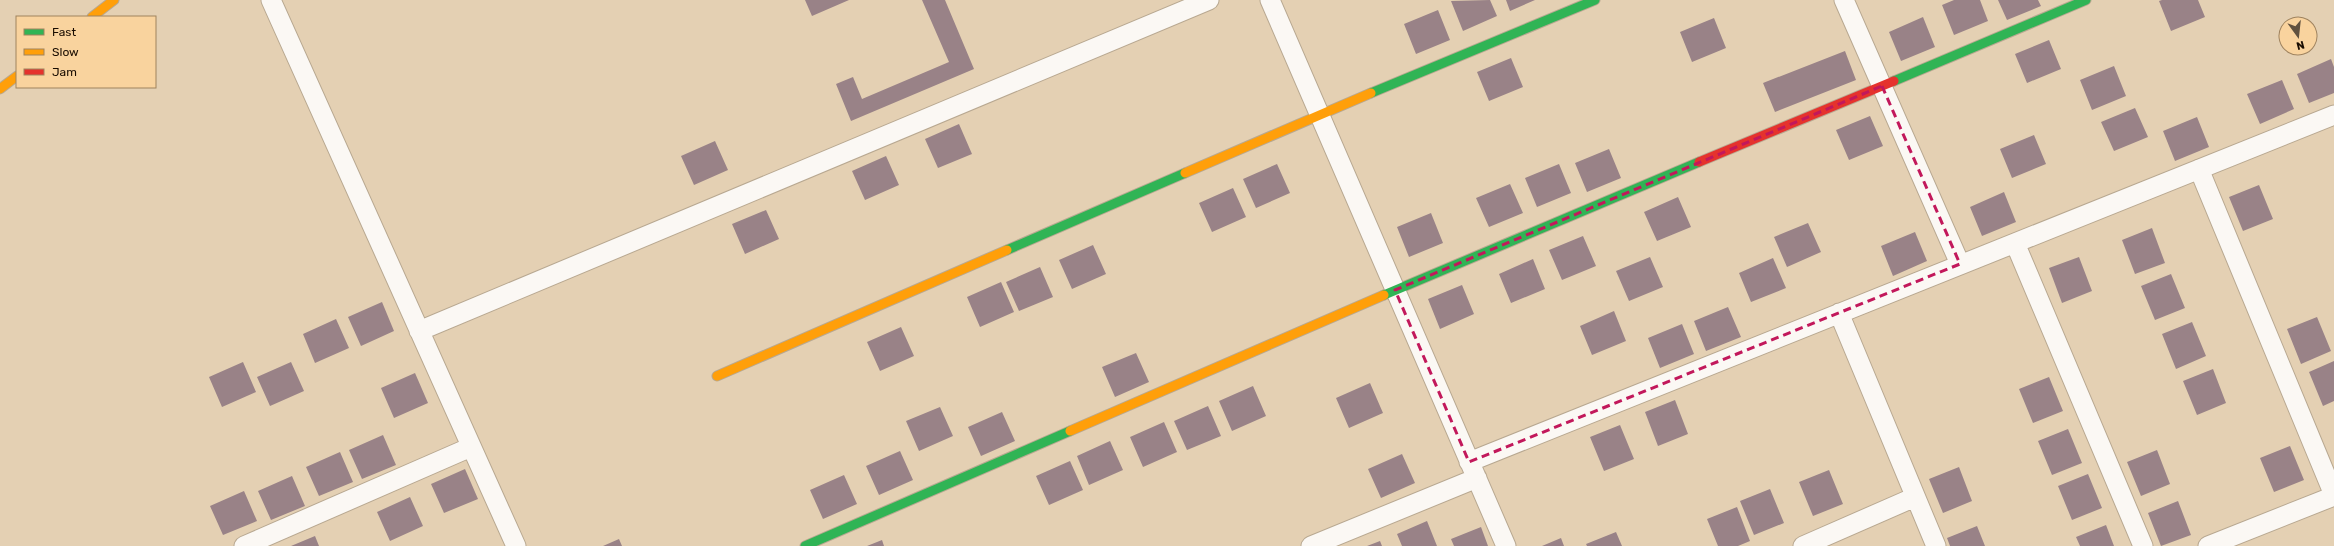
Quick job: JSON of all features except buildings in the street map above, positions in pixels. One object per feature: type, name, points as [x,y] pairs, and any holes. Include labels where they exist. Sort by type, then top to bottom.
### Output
[{"type":"street","points":[[93,16],[114,0]]},
{"type":"street","points":[[271,0],[516,546]]},
{"type":"street","points":[[420,331],[1209,0]]},
{"type":"street","points":[[1270,0],[1506,546]]},
{"type":"street","points":[[717,376],[1320,116],[1595,0]]},
{"type":"street","points":[[1844,0],[1960,264]]},
{"type":"street","points":[[805,546],[1395,290],[2086,0]]},
{"type":"street","points":[[0,89],[16,77]]},
{"type":"street","points":[[1311,546],[1473,470],[1840,313],[2334,115]]},
{"type":"street","points":[[2199,169],[2334,495],[2208,546]]},
{"type":"street","points":[[2015,243],[2143,546]]},
{"type":"street","points":[[1840,313],[1936,546]]},
{"type":"street","points":[[244,546],[471,447]]},
{"type":"street","points":[[1803,546],[1915,497]]},
{"type":"highlighted area","points":[[1882,86],[1960,264],[1469,462],[1395,290]]},
{"type":"traffic: fast","points":[[1371,93],[1595,0]]},
{"type":"traffic: fast","points":[[1894,81],[2086,0]]},
{"type":"traffic: fast","points":[[1384,295],[1699,162]]},
{"type":"traffic: fast","points":[[1007,250],[1185,173]]},
{"type":"traffic: fast","points":[[805,546],[1070,431]]},
{"type":"traffic: slow","points":[[93,16],[114,0]]},
{"type":"traffic: slow","points":[[0,89],[16,77]]},
{"type":"traffic: slow","points":[[1185,173],[1371,93]]},
{"type":"traffic: slow","points":[[717,376],[1007,250]]},
{"type":"traffic: slow","points":[[1070,431],[1384,295]]},
{"type":"traffic: jam","points":[[1699,162],[1894,81]]}]
